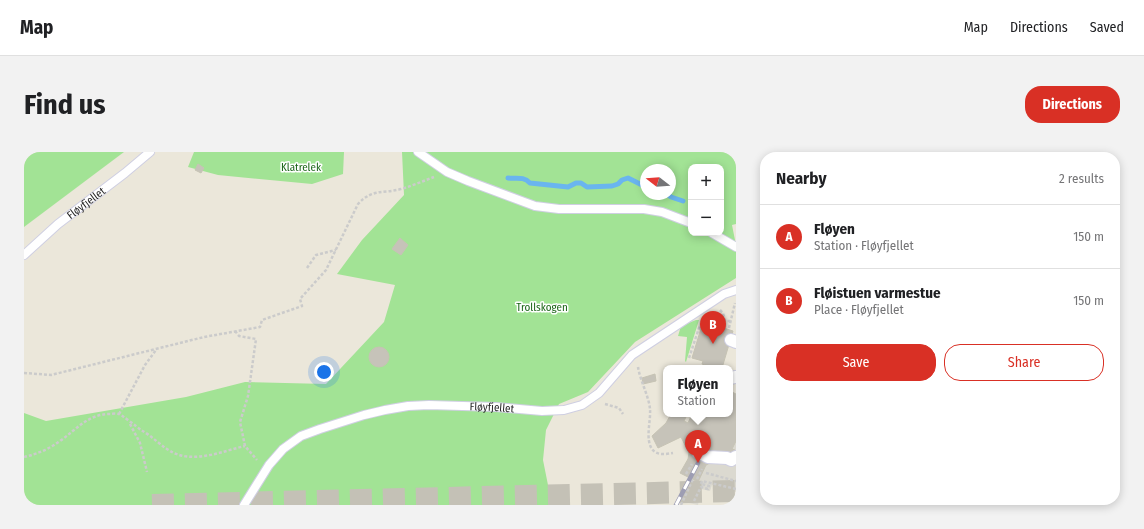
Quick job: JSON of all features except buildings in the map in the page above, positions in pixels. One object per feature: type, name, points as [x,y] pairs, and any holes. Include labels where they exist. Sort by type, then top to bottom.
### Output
[{"type":"street","points":[[698,452],[708,457],[727,458],[730,460],[736,457]]},
{"type":"lane","name":"Fløyfjellet","points":[[24,255],[58,224],[150,152]]},
{"type":"lane","points":[[418,152],[447,172],[485,189],[535,206],[559,210],[644,209],[662,212],[688,222]]},
{"type":"lane","points":[[717,236],[736,247]]},
{"type":"lane","name":"Fløyfjellet","points":[[244,505],[283,448],[301,436],[320,429],[385,410],[408,406],[429,405],[489,407],[542,411],[564,410],[582,405],[592,399],[608,383],[632,355],[724,294],[736,290]]},
{"type":"path","points":[[24,373],[51,375],[108,360],[235,331],[260,327],[262,320],[302,306],[300,299],[326,270],[358,204],[364,197],[372,193],[400,189],[447,172]]},
{"type":"path","points":[[307,268],[316,255],[337,250]]},
{"type":"path","points":[[729,328],[735,304],[734,302],[730,302]]},
{"type":"path","points":[[724,305],[718,309],[723,312],[725,321],[731,321]]},
{"type":"path","points":[[689,358],[702,321],[698,311]]},
{"type":"path","points":[[235,331],[239,336],[256,339],[248,396],[240,422],[245,446],[266,471]]},
{"type":"path","points":[[119,414],[145,366],[157,350]]},
{"type":"path","points":[[632,355],[637,362],[640,377],[650,407],[649,442],[651,448],[658,454],[673,453]]},
{"type":"path","points":[[592,399],[598,403],[619,408],[623,414]]},
{"type":"path","points":[[24,457],[43,451],[60,441],[90,418],[102,414],[119,414],[130,423],[152,436],[169,450],[188,457],[206,456],[245,446]]},
{"type":"path","points":[[130,423],[140,443],[147,472]]},
{"type":"path","points":[[706,473],[736,481]]},
{"type":"path","points":[[681,505],[693,479]]},
{"type":"path","points":[[694,501],[701,487],[708,489],[709,486],[701,484],[702,480],[736,489]]},
{"type":"green space","points":[[24,152],[124,152],[24,227]]},
{"type":"green space","name":"Klatrelek","points":[[194,152],[344,152],[343,174],[312,184],[218,175],[188,167]]},
{"type":"green space","name":"Trollskogen","points":[[402,152],[736,152],[736,224],[732,225],[736,245],[736,278],[635,342],[588,392],[559,404],[546,430],[543,460],[552,505],[24,505],[24,413],[46,421],[186,397],[245,382],[326,384],[384,322],[395,285],[337,274],[362,240],[404,195]]},
{"type":"green space","points":[[699,320],[686,362],[687,337],[678,336],[681,326]]},
{"type":"shaded area","points":[[736,440],[736,492],[712,485],[710,491],[701,489],[698,505],[689,503],[706,465]]},
{"type":"waterway","points":[[508,178],[522,179],[530,183],[568,187],[576,183],[581,183],[587,187],[612,186],[628,178],[640,184]]},
{"type":"waterway","points":[[676,199],[683,201]]},
{"type":"tunnel","points":[[152,505],[736,491]]},
{"type":"railway","points":[[676,505],[698,463]]},
{"type":"place","name":"Fløistuen varmestue","points":[[713,344]]},
{"type":"place","name":"Fløyen","points":[[698,463]]}]
